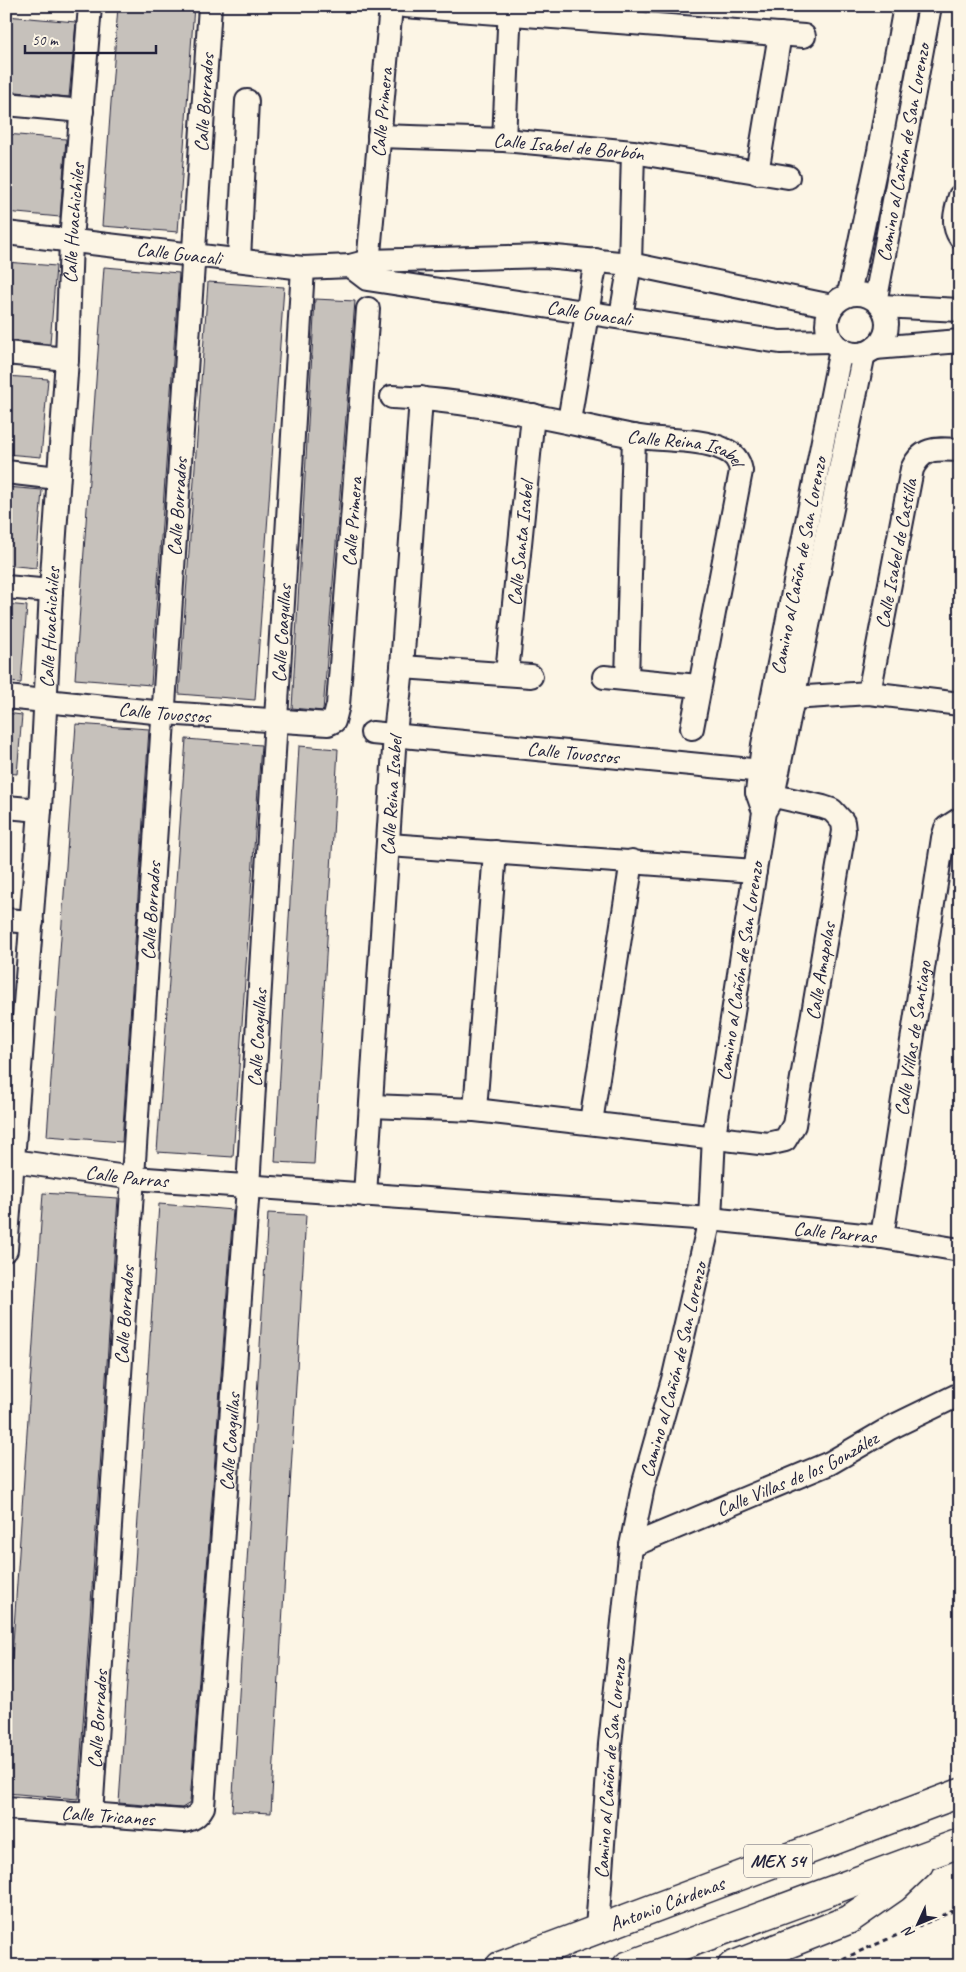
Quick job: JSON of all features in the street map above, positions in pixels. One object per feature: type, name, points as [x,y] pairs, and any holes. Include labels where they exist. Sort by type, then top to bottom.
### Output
[{"type":"highway","name":"Antonio Cárdenas","points":[[597,1929],[960,1793]]},
{"type":"highway","name":"MEX 54","points":[[627,1966],[960,1843]]},
{"type":"highway","points":[[732,1966],[848,1920],[894,1888],[927,1856]]},
{"type":"highway","name":"MEX 54","points":[[500,1966],[597,1929]]},
{"type":"street","name":"Calle Huachichiles","points":[[6,1250],[15,1038],[32,922],[40,810],[44,701],[67,358],[72,240],[90,6]]},
{"type":"street","name":"Calle Borrados","points":[[91,1815],[210,6]]},
{"type":"street","name":"Calle Primera","points":[[362,269],[379,136],[391,6]]},
{"type":"street","points":[[404,6],[510,10],[804,36]]},
{"type":"street","name":"Camino al Cañón de San Lorenzo","points":[[841,300],[879,151],[905,6]]},
{"type":"street","name":"Camino al Cañón de San Lorenzo","points":[[879,302],[930,6]]},
{"type":"street","points":[[504,140],[510,10]]},
{"type":"street","points":[[757,172],[780,34]]},
{"type":"street","points":[[239,259],[247,101]]},
{"type":"street","points":[[6,104],[82,111]]},
{"type":"street","name":"Calle Isabel de Borbón","points":[[379,136],[504,140],[633,152],[788,177]]},
{"type":"street","points":[[621,316],[630,264],[633,152]]},
{"type":"street","points":[[960,196],[954,219],[955,230],[960,237]]},
{"type":"street","name":"Calle Guacali","points":[[6,233],[303,268],[362,269],[425,261],[545,256],[596,260],[630,264],[841,300]]},
{"type":"street","points":[[569,421],[596,260]]},
{"type":"street","points":[[422,286],[425,261]]},
{"type":"street","name":"Calle Coagullas","points":[[203,1806],[248,1187],[274,722],[303,268]]},
{"type":"street","name":"Calle Guacali","points":[[362,269],[422,286],[780,342],[837,345]]},
{"type":"street","points":[[960,310],[879,302],[862,293],[841,300],[828,324],[837,345],[852,354],[960,341]]},
{"type":"street","points":[[870,351],[883,340],[887,329],[887,317],[879,302]]},
{"type":"street","name":"Calle Primera","points":[[323,724],[334,721],[338,712],[368,309]]},
{"type":"street","name":"Camino al Cañón de San Lorenzo","points":[[597,1929],[610,1744],[631,1546],[643,1486],[674,1376],[710,1219],[714,1136],[766,788],[837,345]]},
{"type":"street","name":"Camino al Cañón de San Lorenzo","points":[[766,788],[792,698],[870,351]]},
{"type":"street","points":[[6,353],[67,358]]},
{"type":"street","name":"Calle Reina Isabel","points":[[392,397],[421,398],[470,404],[569,421],[634,436],[715,446],[733,454],[739,462],[741,471],[698,686],[692,728]]},
{"type":"street","name":"Calle Reina Isabel","points":[[366,1195],[395,734],[402,667],[421,398]]},
{"type":"street","name":"Calle Santa Isabel","points":[[507,673],[533,415]]},
{"type":"street","points":[[627,679],[634,436]]},
{"type":"street","name":"Calle Isabel de Castilla","points":[[869,693],[912,469],[917,458],[928,451],[960,450]]},
{"type":"street","points":[[6,472],[58,478]]},
{"type":"street","points":[[6,586],[51,591]]},
{"type":"street","points":[[402,667],[530,676]]},
{"type":"street","points":[[604,677],[698,686]]},
{"type":"street","points":[[792,698],[869,693],[960,704]]},
{"type":"street","name":"Calle Tovossos","points":[[6,697],[164,713],[323,724]]},
{"type":"street","name":"Calle Tovossos","points":[[372,733],[395,734],[766,788]]},
{"type":"street","name":"Calle Amapolas","points":[[371,1106],[475,1110],[777,1143],[785,1140],[790,1134],[796,1115],[844,831],[843,822],[832,810],[766,788]]},
{"type":"street","points":[[6,807],[40,810]]},
{"type":"street","name":"Calle Villas de Santiago","points":[[882,1238],[942,838],[946,828],[960,818]]},
{"type":"street","points":[[389,845],[755,871]]},
{"type":"street","points":[[475,1110],[496,852]]},
{"type":"street","points":[[591,1122],[632,861]]},
{"type":"street","points":[[6,920],[32,922]]},
{"type":"street","name":"Calle Parras","points":[[9,1160],[133,1178],[710,1219],[882,1238],[960,1250]]},
{"type":"street","name":"Calle Villas de los González","points":[[631,1546],[830,1463],[890,1428],[960,1394]]},
{"type":"street","name":"Calle Tricanes","points":[[6,1808],[183,1822],[199,1814],[203,1806]]},
{"type":"path","points":[[826,1966],[960,1908]]},
{"type":"building","points":[[118,6],[194,6],[178,232],[102,226]]},
{"type":"building","points":[[6,16],[76,22],[69,97],[6,91]]},
{"type":"building","points":[[6,134],[66,139],[60,217],[6,212]]},
{"type":"building","points":[[6,262],[56,266],[50,344],[6,340]]},
{"type":"building","points":[[104,267],[179,273],[151,685],[75,679]]},
{"type":"building","points":[[208,282],[284,287],[255,700],[179,694]]},
{"type":"building","points":[[315,299],[355,301],[323,711],[292,708]]},
{"type":"building","points":[[6,376],[48,379],[41,457],[6,454]]},
{"type":"building","points":[[6,487],[42,490],[36,568],[6,565]]},
{"type":"building","points":[[6,604],[27,606],[21,683],[6,682]]},
{"type":"building","points":[[6,713],[22,715],[17,774],[6,773]]},
{"type":"building","points":[[76,724],[149,729],[122,1142],[47,1136]]},
{"type":"building","points":[[186,739],[261,745],[233,1157],[157,1152]]},
{"type":"building","points":[[299,746],[338,749],[314,1164],[275,1162]]},
{"type":"building","points":[[43,1193],[118,1198],[78,1799],[6,1793],[6,1748]]},
{"type":"building","points":[[159,1204],[233,1210],[190,1803],[182,1808],[119,1803]]},
{"type":"building","points":[[268,1213],[306,1215],[271,1813],[232,1811]]}]
